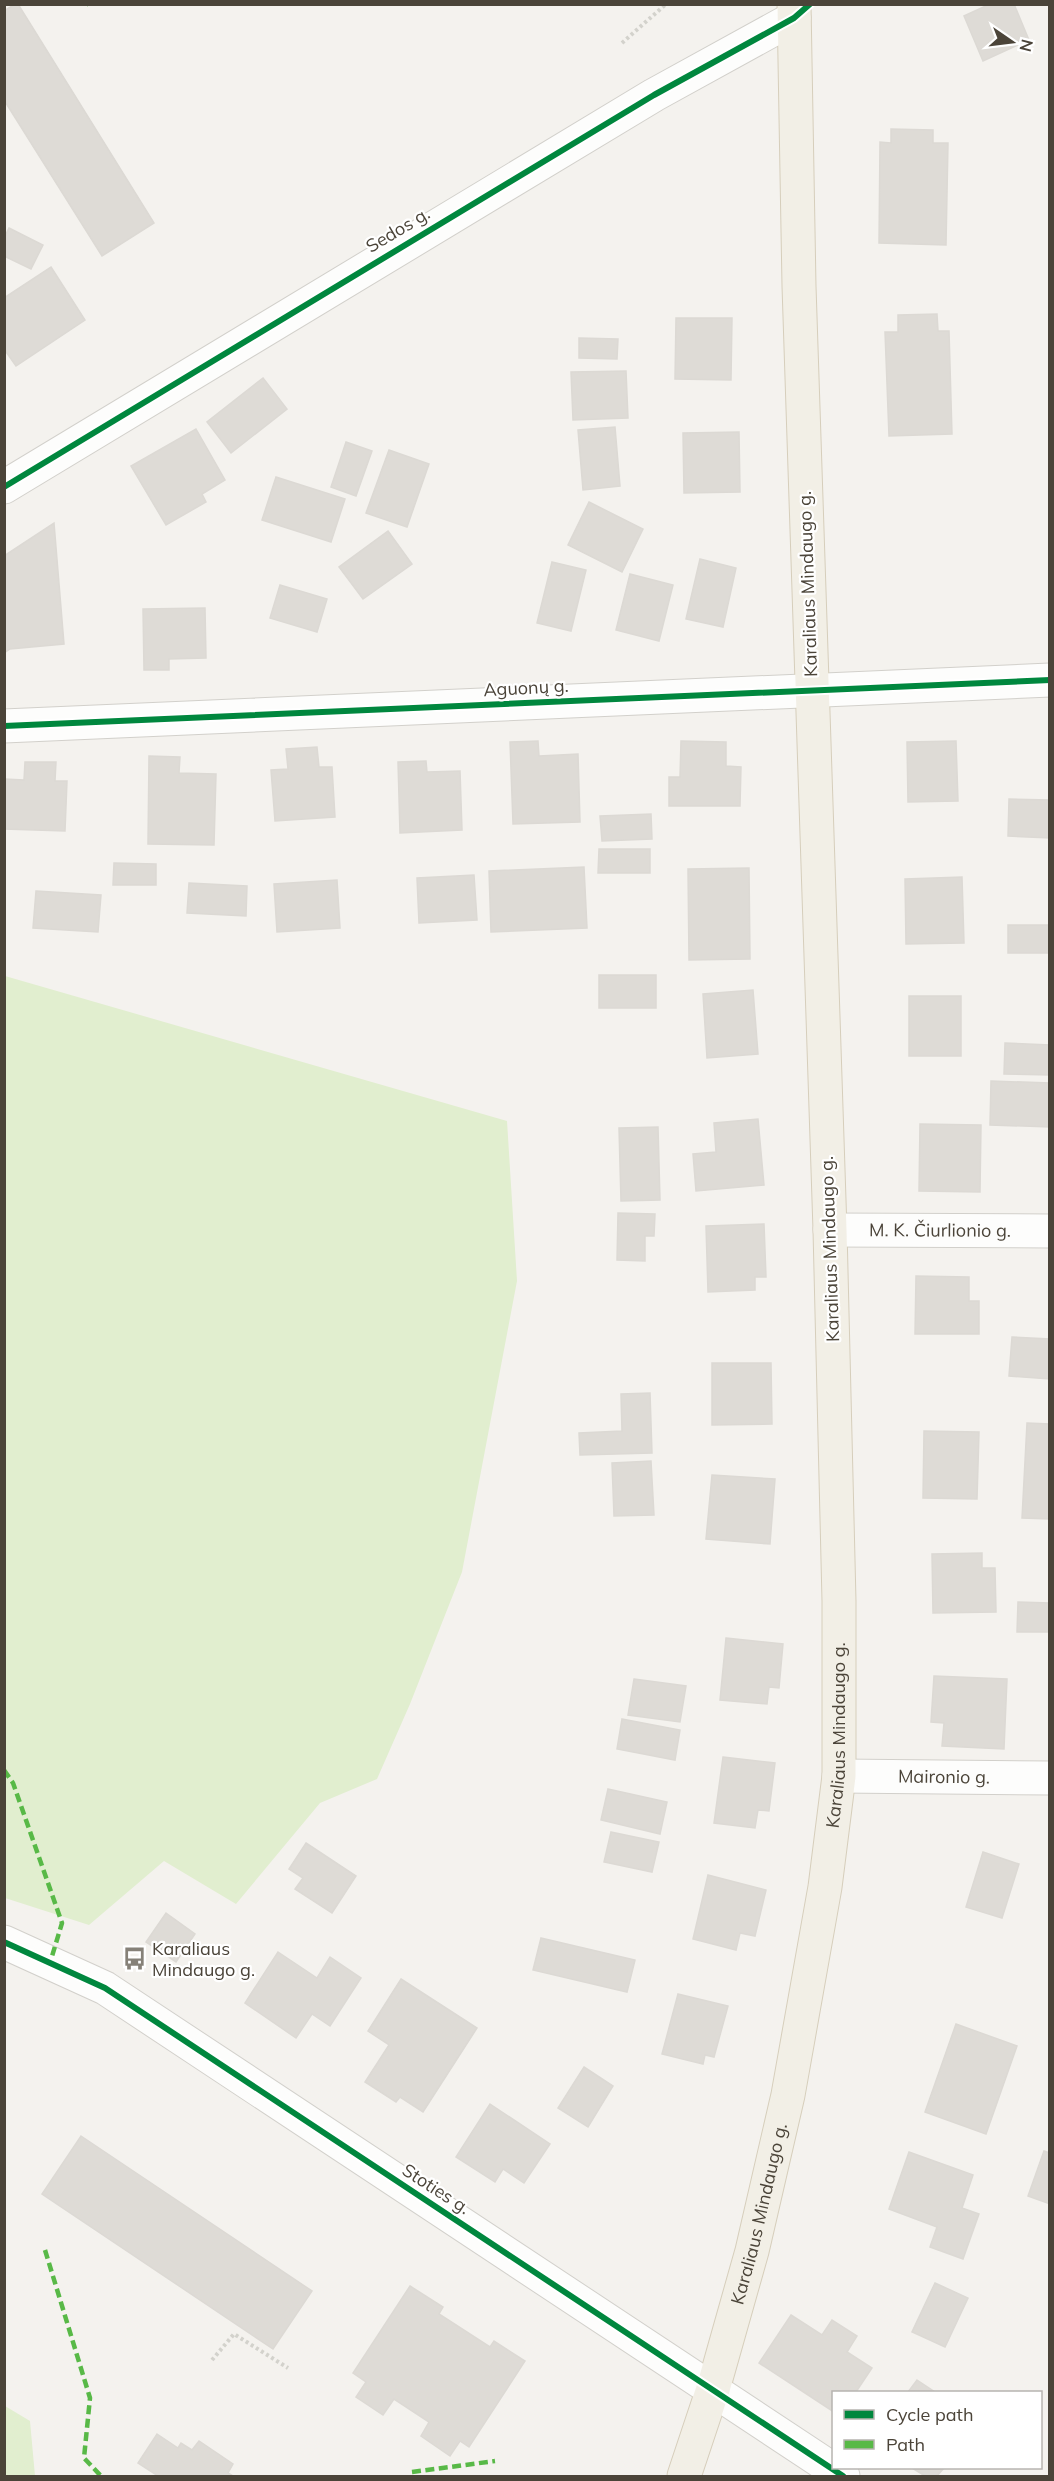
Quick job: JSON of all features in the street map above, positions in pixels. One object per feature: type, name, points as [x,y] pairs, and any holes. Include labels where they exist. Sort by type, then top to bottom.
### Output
[{"type":"main road","name":"Karaliaus Mindaugo g.","points":[[684,2476],[713,2389],[752,2251],[788,2095],[825,1887],[839,1776],[839,1600],[830,1230],[798,275],[799,9]]},
{"type":"street","name":"Sedos g.","points":[[4,487],[654,94],[799,9]]},
{"type":"street","name":"Aguonų g.","points":[[4,726],[1050,680]]},
{"type":"street","name":"M. K. Čiurlionio g.","points":[[830,1230],[1050,1231]]},
{"type":"street","name":"Maironio g.","points":[[839,1776],[1050,1778]]},
{"type":"street","name":"Stoties g.","points":[[4,1942],[105,1988],[832,2469]]},
{"type":"path","points":[[622,44],[666,4]]},
{"type":"path","points":[[212,2360],[234,2334],[288,2368]]},
{"type":"green space","points":[[5,976],[507,1121],[517,1281],[462,1572],[410,1704],[377,1779],[320,1803],[236,1904],[164,1861],[89,1925],[5,1898]]},
{"type":"green space","points":[[5,2406],[30,2421],[35,2476],[5,2476]]},
{"type":"building","points":[[18,4],[154,223],[102,256],[4,100],[4,11]]},
{"type":"building","points":[[990,4],[1014,4],[1029,40],[983,61],[964,16]]},
{"type":"building","points":[[891,129],[933,130],[933,143],[948,143],[946,245],[879,243],[880,142],[891,143]]},
{"type":"building","points":[[9,228],[43,245],[31,269],[4,256],[4,238]]},
{"type":"building","points":[[51,267],[85,320],[16,366],[4,349],[4,298]]},
{"type":"building","points":[[937,314],[938,331],[949,331],[952,434],[889,436],[885,332],[898,332],[898,315]]},
{"type":"building","points":[[676,318],[732,318],[731,380],[675,379]]},
{"type":"building","points":[[579,338],[618,339],[617,359],[579,358]]},
{"type":"building","points":[[626,371],[628,418],[573,420],[571,372]]},
{"type":"building","points":[[263,378],[287,409],[231,453],[207,422]]},
{"type":"building","points":[[615,427],[620,486],[583,490],[578,430]]},
{"type":"building","points":[[196,429],[225,480],[202,494],[206,502],[166,525],[131,466]]},
{"type":"building","points":[[739,432],[740,492],[684,493],[683,433]]},
{"type":"building","points":[[346,442],[372,451],[356,496],[331,487]]},
{"type":"building","points":[[389,450],[429,464],[407,527],[366,513]]},
{"type":"building","points":[[276,477],[345,499],[331,542],[262,520]]},
{"type":"building","points":[[589,502],[643,529],[622,572],[568,545]]},
{"type":"building","points":[[54,523],[64,644],[10,649],[4,653],[4,556]]},
{"type":"building","points":[[388,531],[412,564],[363,599],[339,567]]},
{"type":"building","points":[[700,559],[736,568],[723,627],[686,619]]},
{"type":"building","points":[[552,562],[586,570],[571,631],[537,623]]},
{"type":"building","points":[[630,574],[673,585],[659,641],[616,630]]},
{"type":"building","points":[[280,585],[327,599],[317,632],[270,618]]},
{"type":"building","points":[[205,608],[206,658],[169,659],[169,670],[144,670],[143,609]]},
{"type":"building","points":[[538,741],[539,756],[578,754],[580,822],[513,824],[510,742]]},
{"type":"building","points":[[681,741],[726,742],[726,766],[741,767],[740,806],[669,806],[669,777],[680,777]]},
{"type":"building","points":[[956,741],[958,801],[908,802],[907,742]]},
{"type":"building","points":[[317,747],[319,767],[332,767],[335,817],[275,821],[271,770],[288,769],[286,749]]},
{"type":"building","points":[[149,756],[180,757],[179,773],[216,774],[214,845],[148,844]]},
{"type":"building","points":[[426,761],[427,772],[460,771],[462,830],[400,833],[398,762]]},
{"type":"building","points":[[25,762],[56,762],[55,781],[67,781],[65,831],[4,829],[5,779],[24,780]]},
{"type":"building","points":[[1009,799],[1050,800],[1050,838],[1008,836]]},
{"type":"building","points":[[651,814],[652,839],[602,841],[600,816]]},
{"type":"building","points":[[599,849],[650,849],[650,873],[598,873]]},
{"type":"building","points":[[114,863],[156,864],[156,885],[113,885]]},
{"type":"building","points":[[584,867],[587,928],[491,932],[489,871]]},
{"type":"building","points":[[749,868],[750,959],[689,960],[688,869]]},
{"type":"building","points":[[474,875],[477,920],[419,923],[417,878]]},
{"type":"building","points":[[962,877],[964,943],[906,944],[905,879]]},
{"type":"building","points":[[337,880],[340,928],[277,932],[274,884]]},
{"type":"building","points":[[189,883],[247,886],[246,916],[187,913]]},
{"type":"building","points":[[36,891],[101,895],[98,932],[33,928]]},
{"type":"building","points":[[1008,925],[1050,925],[1050,953],[1008,953]]},
{"type":"building","points":[[599,975],[656,975],[656,1008],[599,1008]]},
{"type":"building","points":[[753,990],[758,1054],[707,1058],[703,994]]},
{"type":"building","points":[[909,996],[961,996],[961,1056],[909,1056]]},
{"type":"building","points":[[1005,1043],[1050,1045],[1050,1075],[1004,1074]]},
{"type":"building","points":[[991,1081],[1050,1083],[1050,1127],[990,1125]]},
{"type":"building","points":[[758,1119],[764,1185],[696,1191],[693,1154],[716,1152],[714,1123]]},
{"type":"building","points":[[920,1124],[981,1125],[980,1192],[919,1191]]},
{"type":"building","points":[[658,1127],[660,1200],[621,1201],[619,1128]]},
{"type":"building","points":[[618,1213],[655,1214],[654,1236],[645,1236],[645,1261],[617,1260]]},
{"type":"building","points":[[764,1224],[766,1277],[755,1277],[755,1290],[708,1292],[706,1226]]},
{"type":"building","points":[[916,1276],[969,1277],[969,1301],[979,1301],[979,1334],[915,1334]]},
{"type":"building","points":[[1012,1337],[1050,1339],[1050,1379],[1009,1376]]},
{"type":"building","points":[[712,1363],[771,1363],[772,1424],[712,1425]]},
{"type":"building","points":[[650,1393],[652,1453],[580,1455],[579,1433],[622,1431],[621,1394]]},
{"type":"building","points":[[1027,1423],[1050,1424],[1050,1519],[1022,1518]]},
{"type":"building","points":[[924,1431],[979,1432],[977,1499],[923,1498]]},
{"type":"building","points":[[651,1461],[654,1515],[614,1516],[612,1463]]},
{"type":"building","points":[[712,1475],[775,1479],[770,1544],[706,1539]]},
{"type":"building","points":[[982,1553],[982,1568],[995,1568],[996,1612],[933,1613],[932,1554]]},
{"type":"building","points":[[1018,1602],[1050,1603],[1050,1632],[1017,1632]]},
{"type":"building","points":[[726,1638],[783,1644],[779,1688],[769,1687],[767,1704],[720,1700]]},
{"type":"building","points":[[934,1676],[1007,1679],[1004,1749],[942,1746],[944,1723],[931,1722]]},
{"type":"building","points":[[634,1679],[686,1686],[680,1722],[628,1715]]},
{"type":"building","points":[[622,1719],[680,1730],[675,1760],[617,1749]]},
{"type":"building","points":[[723,1757],[775,1763],[769,1811],[758,1810],[755,1828],[714,1823]]},
{"type":"building","points":[[608,1789],[667,1802],[660,1834],[601,1820]]},
{"type":"building","points":[[611,1832],[659,1842],[652,1872],[604,1862]]},
{"type":"building","points":[[306,1843],[356,1876],[332,1913],[295,1889],[303,1878],[289,1869]]},
{"type":"building","points":[[983,1852],[1019,1864],[1002,1918],[966,1907]]},
{"type":"building","points":[[708,1875],[766,1890],[755,1936],[740,1933],[736,1950],[693,1939]]},
{"type":"building","points":[[166,1913],[195,1934],[176,1962],[146,1942]]},
{"type":"building","points":[[541,1938],[635,1960],[627,1992],[533,1970]]},
{"type":"building","points":[[278,1952],[317,1978],[330,1957],[361,1978],[330,2026],[312,2014],[296,2038],[245,2003]]},
{"type":"building","points":[[401,1979],[477,2028],[423,2112],[400,2097],[396,2102],[365,2082],[389,2045],[368,2031]]},
{"type":"building","points":[[678,1994],[728,2006],[714,2057],[705,2055],[703,2064],[662,2054]]},
{"type":"building","points":[[956,2024],[1017,2046],[986,2134],[925,2112]]},
{"type":"building","points":[[584,2067],[613,2086],[588,2127],[558,2108]]},
{"type":"building","points":[[490,2104],[550,2144],[524,2183],[503,2169],[495,2182],[456,2157]]},
{"type":"building","points":[[81,2136],[312,2291],[273,2349],[42,2194]]},
{"type":"building","points":[[1044,2151],[1050,2153],[1050,2204],[1028,2196]]},
{"type":"building","points":[[909,2152],[973,2175],[962,2208],[979,2214],[963,2259],[930,2247],[937,2227],[889,2209]]},
{"type":"building","points":[[935,2283],[968,2298],[945,2347],[912,2332]]},
{"type":"building","points":[[410,2286],[443,2307],[439,2314],[490,2347],[494,2341],[525,2361],[469,2447],[460,2441],[450,2456],[421,2436],[429,2422],[394,2399],[383,2415],[356,2397],[366,2382],[353,2373]]},
{"type":"building","points":[[791,2315],[822,2335],[832,2320],[857,2336],[847,2352],[872,2368],[857,2391],[832,2391],[832,2411],[759,2363]]},
{"type":"building","points":[[917,2380],[934,2391],[909,2391]]},
{"type":"building","points":[[157,2434],[178,2448],[181,2443],[192,2450],[199,2441],[233,2464],[228,2473],[233,2476],[158,2476],[138,2463]]},
{"type":"building","points":[[914,2469],[943,2469],[937,2476],[925,2476]]},
{"type":"marked path","points":[[4,1770],[13,1783],[62,1923],[50,1963]]},
{"type":"marked path","points":[[45,2250],[90,2398],[84,2458],[101,2476]]},
{"type":"marked path","points":[[412,2472],[495,2461]]},
{"type":"cycle path","points":[[4,487],[654,95],[794,18],[810,4]]},
{"type":"cycle path","points":[[4,726],[1050,680]]},
{"type":"cycle path","points":[[4,1942],[105,1988],[832,2469]]},
{"type":"cycle path","points":[[832,2469],[843,2476]]},
{"type":"place","name":"Karaliaus Mindaugo g.","points":[[134,1959]]}]
